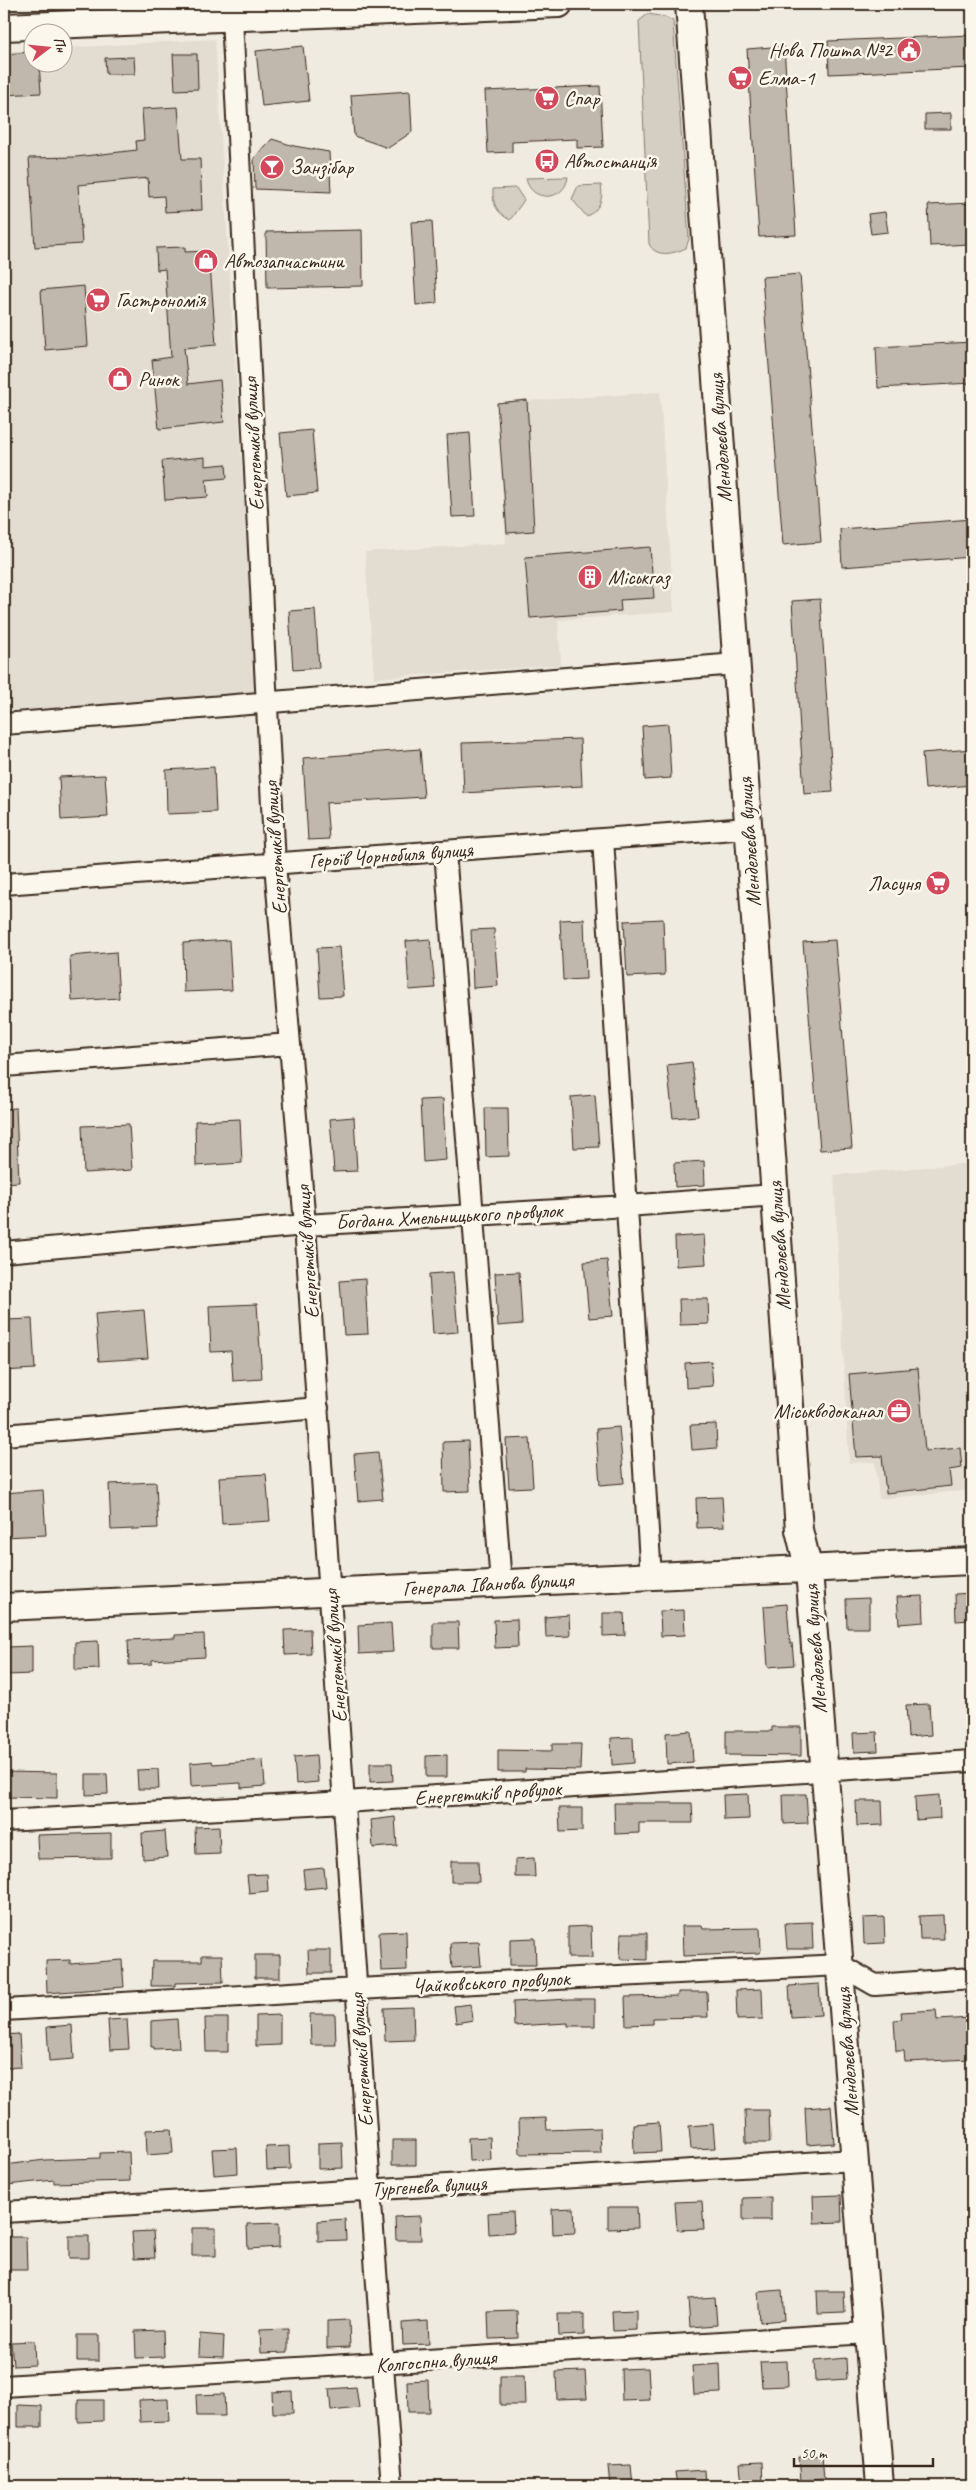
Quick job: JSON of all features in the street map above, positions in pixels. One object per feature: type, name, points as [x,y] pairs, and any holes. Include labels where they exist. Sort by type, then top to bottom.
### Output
[{"type":"street","points":[[4,27],[558,4]]},
{"type":"street","name":"Менделєєва вулиця","points":[[689,4],[799,1530],[809,1570],[880,2486]]},
{"type":"street","name":"Енергетиків вулиця","points":[[232,18],[275,864],[305,1224],[370,2190],[392,2486]]},
{"type":"street","points":[[4,724],[736,664]]},
{"type":"street","name":"Героїв Чорнобиля вулиця","points":[[4,884],[748,828]]},
{"type":"street","points":[[603,839],[651,1577]]},
{"type":"street","points":[[445,851],[501,1584]]},
{"type":"street","points":[[4,1066],[290,1044]]},
{"type":"street","name":"Богдана Хмельницького провулок","points":[[4,1252],[305,1224],[474,1216],[775,1195]]},
{"type":"street","points":[[4,1435],[318,1408]]},
{"type":"street","name":"Генерала Іванова вулиця","points":[[4,1607],[972,1561]]},
{"type":"street","name":"Енергетиків провулок","points":[[4,1821],[345,1802],[972,1762]]},
{"type":"street","points":[[840,1964],[875,1985],[972,1978]]},
{"type":"street","name":"Чайковського провулок","points":[[4,2010],[357,1989],[840,1964]]},
{"type":"street","name":"Тургенєва вулиця","points":[[4,2212],[855,2160]]},
{"type":"street","name":"Колгоспна вулиця","points":[[4,2386],[868,2333]]},
{"type":"shaded area","points":[[648,14],[665,17],[673,21],[689,239],[686,248],[676,252],[660,253],[649,244],[639,21]]},
{"type":"shaded area","name":"Ринок","points":[[215,39],[256,696],[4,711],[4,52],[22,51],[22,72],[72,72],[72,47]]},
{"type":"shaded area","points":[[568,177],[561,191],[547,196],[534,192],[526,178]]},
{"type":"shaded area","points":[[601,185],[602,195],[600,204],[587,217],[572,199],[578,186]]},
{"type":"shaded area","points":[[516,188],[524,200],[510,220],[496,208],[493,199],[493,189]]},
{"type":"shaded area","points":[[660,392],[674,612],[558,620],[561,665],[374,678],[365,552],[506,543],[497,403]]},
{"type":"shaded area","points":[[972,1163],[972,1490],[879,1499],[875,1462],[849,1463],[834,1175]]},
{"type":"building","points":[[972,35],[972,68],[829,74],[828,41]]},
{"type":"building","points":[[303,46],[309,101],[262,106],[256,51]]},
{"type":"building","points":[[784,46],[796,235],[759,237],[747,49]]},
{"type":"building","points":[[22,53],[22,72],[40,72],[41,93],[4,95],[4,54]]},
{"type":"building","points":[[173,54],[197,54],[198,89],[175,90]]},
{"type":"building","points":[[134,57],[135,74],[106,74],[105,58]]},
{"type":"building","points":[[600,86],[603,147],[577,148],[577,139],[512,142],[512,152],[488,153],[485,91]]},
{"type":"building","points":[[410,91],[412,132],[388,148],[354,136],[351,95]]},
{"type":"building","points":[[178,107],[182,159],[200,159],[202,210],[165,212],[164,196],[149,197],[148,178],[78,185],[82,244],[35,247],[29,158],[76,157],[137,150],[136,141],[144,140],[142,109]]},
{"type":"building","points":[[951,113],[951,129],[925,129],[925,114]]},
{"type":"building","points":[[272,139],[294,146],[329,152],[331,192],[255,189],[254,158]]},
{"type":"building","points":[[972,203],[972,244],[930,246],[928,205]]},
{"type":"building","points":[[885,212],[888,232],[871,234],[868,214]]},
{"type":"building","points":[[432,221],[437,303],[416,305],[411,222]]},
{"type":"building","points":[[362,230],[363,286],[267,288],[266,232]]},
{"type":"building","points":[[185,247],[185,252],[209,251],[216,345],[184,348],[188,384],[220,380],[224,422],[159,429],[152,360],[171,357],[165,269],[157,270],[156,248]]},
{"type":"building","points":[[800,274],[821,542],[783,545],[762,277]]},
{"type":"building","points":[[84,286],[88,346],[45,350],[41,290]]},
{"type":"building","points":[[972,342],[972,383],[878,388],[876,347]]},
{"type":"building","points":[[527,400],[534,531],[507,533],[497,403]]},
{"type":"building","points":[[312,430],[317,493],[286,496],[280,433]]},
{"type":"building","points":[[470,433],[475,516],[452,517],[447,435]]},
{"type":"building","points":[[205,457],[205,466],[226,464],[227,478],[206,480],[208,497],[165,500],[162,461]]},
{"type":"building","points":[[972,519],[972,557],[842,567],[840,529]]},
{"type":"building","name":"Міськгаз","points":[[650,547],[654,598],[620,600],[621,611],[530,618],[525,557]]},
{"type":"building","points":[[820,599],[833,792],[804,794],[792,601]]},
{"type":"building","points":[[315,609],[319,668],[293,670],[289,611]]},
{"type":"building","points":[[668,724],[671,778],[645,780],[642,726]]},
{"type":"building","points":[[580,739],[582,786],[464,793],[462,743]]},
{"type":"building","points":[[420,749],[424,797],[326,803],[329,839],[308,840],[303,758]]},
{"type":"building","points":[[972,749],[972,785],[925,789],[922,753]]},
{"type":"building","points":[[214,767],[216,812],[167,814],[166,770]]},
{"type":"building","points":[[105,775],[108,817],[61,820],[59,777]]},
{"type":"building","points":[[584,919],[586,979],[563,980],[560,920]]},
{"type":"building","points":[[663,919],[665,975],[627,977],[624,921]]},
{"type":"building","points":[[494,929],[498,986],[473,988],[471,930]]},
{"type":"building","points":[[430,939],[435,988],[409,990],[406,941]]},
{"type":"building","points":[[229,940],[232,990],[184,992],[183,943]]},
{"type":"building","points":[[835,940],[852,1148],[820,1150],[803,942]]},
{"type":"building","points":[[339,947],[343,996],[320,997],[317,948]]},
{"type":"building","points":[[116,952],[119,998],[72,1001],[70,956]]},
{"type":"building","points":[[692,1062],[698,1116],[673,1118],[667,1065]]},
{"type":"building","points":[[595,1095],[599,1147],[574,1148],[571,1097]]},
{"type":"building","points":[[443,1099],[446,1160],[423,1162],[420,1100]]},
{"type":"building","points":[[16,1108],[19,1182],[4,1183],[4,1109]]},
{"type":"building","points":[[485,1108],[508,1108],[509,1156],[486,1157]]},
{"type":"building","points":[[354,1117],[357,1171],[334,1172],[330,1119]]},
{"type":"building","points":[[240,1119],[242,1163],[196,1166],[195,1121]]},
{"type":"building","points":[[129,1124],[132,1170],[84,1173],[82,1126]]},
{"type":"building","points":[[704,1161],[705,1185],[675,1187],[674,1163]]},
{"type":"building","points":[[704,1235],[706,1264],[676,1266],[675,1237]]},
{"type":"building","points":[[607,1260],[613,1316],[589,1318],[584,1262]]},
{"type":"building","points":[[453,1272],[458,1332],[433,1334],[429,1274]]},
{"type":"building","points":[[519,1272],[522,1324],[498,1326],[495,1273]]},
{"type":"building","points":[[365,1279],[368,1334],[344,1335],[340,1281]]},
{"type":"building","points":[[679,1299],[708,1299],[709,1324],[680,1325]]},
{"type":"building","points":[[257,1304],[262,1379],[233,1381],[231,1351],[211,1352],[209,1306]]},
{"type":"building","points":[[144,1310],[148,1358],[99,1361],[95,1314]]},
{"type":"building","points":[[32,1319],[35,1369],[4,1371],[4,1320]]},
{"type":"building","points":[[711,1361],[713,1386],[686,1388],[685,1363]]},
{"type":"building","points":[[918,1368],[925,1451],[960,1448],[962,1468],[949,1470],[951,1486],[886,1493],[882,1456],[856,1457],[849,1374]]},
{"type":"building","points":[[716,1424],[717,1448],[692,1450],[690,1425]]},
{"type":"building","points":[[619,1427],[624,1483],[600,1485],[596,1429]]},
{"type":"building","points":[[530,1438],[533,1487],[509,1488],[506,1439]]},
{"type":"building","points":[[468,1441],[470,1491],[444,1492],[443,1442]]},
{"type":"building","points":[[378,1452],[383,1499],[358,1501],[354,1454]]},
{"type":"building","points":[[266,1474],[270,1521],[222,1524],[219,1477]]},
{"type":"building","points":[[156,1482],[158,1528],[111,1530],[109,1484]]},
{"type":"building","points":[[43,1490],[46,1535],[4,1537],[4,1493]]},
{"type":"building","points":[[722,1497],[724,1527],[697,1528],[696,1498]]},
{"type":"building","points":[[972,1593],[972,1620],[956,1621],[955,1594]]},
{"type":"building","points":[[923,1596],[924,1622],[899,1624],[897,1597]]},
{"type":"building","points":[[869,1598],[869,1628],[847,1628],[846,1599]]},
{"type":"building","points":[[787,1604],[790,1644],[792,1643],[794,1665],[768,1667],[764,1606]]},
{"type":"building","points":[[684,1610],[685,1635],[661,1636],[660,1611]]},
{"type":"building","points":[[603,1613],[624,1613],[625,1635],[603,1636]]},
{"type":"building","points":[[569,1615],[570,1636],[546,1637],[545,1617]]},
{"type":"building","points":[[517,1619],[518,1647],[495,1648],[494,1620]]},
{"type":"building","points":[[433,1622],[458,1622],[459,1648],[433,1648]]},
{"type":"building","points":[[391,1623],[393,1652],[359,1654],[358,1625]]},
{"type":"building","points":[[310,1629],[311,1654],[285,1655],[284,1630]]},
{"type":"building","points":[[204,1634],[205,1657],[152,1660],[152,1664],[129,1665],[128,1640],[175,1638],[175,1635]]},
{"type":"building","points":[[98,1641],[99,1669],[75,1670],[75,1642]]},
{"type":"building","points":[[32,1646],[32,1674],[7,1675],[7,1647]]},
{"type":"building","points":[[929,1704],[931,1735],[908,1737],[906,1705]]},
{"type":"building","points":[[772,1727],[801,1727],[801,1756],[726,1755],[726,1731],[772,1731]]},
{"type":"building","points":[[691,1731],[693,1762],[667,1764],[666,1733]]},
{"type":"building","points":[[877,1732],[878,1751],[854,1752],[853,1733]]},
{"type":"building","points":[[633,1737],[634,1763],[612,1765],[611,1738]]},
{"type":"building","points":[[552,1744],[581,1744],[580,1770],[525,1769],[525,1772],[498,1772],[498,1750],[552,1751]]},
{"type":"building","points":[[316,1755],[318,1782],[296,1784],[294,1757]]},
{"type":"building","points":[[447,1755],[447,1777],[426,1777],[426,1756]]},
{"type":"building","points":[[263,1760],[265,1786],[241,1788],[241,1783],[191,1786],[190,1763],[212,1761],[213,1764]]},
{"type":"building","points":[[370,1763],[392,1763],[393,1781],[370,1782]]},
{"type":"building","points":[[158,1769],[159,1789],[138,1789],[137,1770]]},
{"type":"building","points":[[4,1772],[57,1773],[57,1798],[4,1797]]},
{"type":"building","points":[[86,1774],[107,1774],[108,1794],[86,1795]]},
{"type":"building","points":[[748,1794],[749,1819],[724,1820],[723,1795]]},
{"type":"building","points":[[783,1794],[806,1794],[808,1823],[784,1824]]},
{"type":"building","points":[[939,1795],[940,1818],[916,1820],[915,1797]]},
{"type":"building","points":[[856,1801],[882,1801],[883,1825],[857,1826]]},
{"type":"building","points":[[614,1803],[692,1803],[693,1823],[639,1823],[639,1833],[615,1834]]},
{"type":"building","points":[[559,1808],[582,1808],[582,1831],[560,1832]]},
{"type":"building","points":[[395,1817],[397,1846],[373,1848],[371,1820]]},
{"type":"building","points":[[219,1826],[220,1854],[196,1855],[195,1827]]},
{"type":"building","points":[[165,1831],[167,1857],[143,1859],[142,1833]]},
{"type":"building","points":[[111,1833],[111,1858],[38,1859],[37,1835]]},
{"type":"building","points":[[534,1858],[535,1877],[515,1877],[515,1859]]},
{"type":"building","points":[[451,1861],[478,1861],[479,1882],[451,1882]]},
{"type":"building","points":[[324,1868],[326,1887],[305,1889],[303,1870]]},
{"type":"building","points":[[267,1874],[268,1891],[249,1893],[247,1875]]},
{"type":"building","points":[[943,1915],[944,1939],[920,1939],[919,1916]]},
{"type":"building","points":[[884,1917],[885,1943],[864,1944],[863,1918]]},
{"type":"building","points":[[812,1922],[813,1949],[787,1949],[785,1923]]},
{"type":"building","points":[[591,1926],[592,1958],[568,1958],[568,1927]]},
{"type":"building","points":[[682,1926],[702,1926],[703,1929],[760,1928],[761,1950],[759,1953],[683,1956]]},
{"type":"building","points":[[406,1931],[407,1970],[381,1971],[379,1932]]},
{"type":"building","points":[[621,1933],[647,1933],[647,1960],[620,1959]]},
{"type":"building","points":[[535,1938],[536,1965],[510,1965],[510,1939]]},
{"type":"building","points":[[479,1942],[481,1966],[452,1968],[450,1943]]},
{"type":"building","points":[[308,1950],[331,1950],[331,1973],[309,1973]]},
{"type":"building","points":[[202,1955],[222,1955],[223,1982],[175,1983],[175,1986],[151,1986],[152,1961],[202,1961]]},
{"type":"building","points":[[255,1955],[280,1955],[280,1978],[255,1978]]},
{"type":"building","points":[[70,1960],[70,1964],[122,1960],[124,1987],[47,1993],[46,1961]]},
{"type":"building","points":[[819,1984],[821,2015],[791,2017],[789,1986]]},
{"type":"building","points":[[762,1989],[763,2019],[737,2020],[736,1990]]},
{"type":"building","points":[[678,1992],[707,1992],[708,2017],[653,2018],[653,2024],[626,2025],[625,1997],[678,1996]]},
{"type":"building","points":[[595,1999],[595,2026],[568,2026],[568,2023],[514,2026],[513,2002]]},
{"type":"building","points":[[471,2004],[473,2020],[456,2023],[454,2006]]},
{"type":"building","points":[[413,2007],[414,2040],[385,2041],[384,2008]]},
{"type":"building","points":[[936,2010],[937,2020],[972,2018],[972,2059],[905,2062],[904,2051],[896,2051],[894,2020],[902,2019],[901,2012]]},
{"type":"building","points":[[310,2014],[335,2014],[336,2045],[311,2045]]},
{"type":"building","points":[[280,2015],[280,2045],[256,2046],[256,2016]]},
{"type":"building","points":[[205,2018],[228,2018],[228,2052],[206,2052]]},
{"type":"building","points":[[127,2019],[129,2049],[110,2050],[108,2020]]},
{"type":"building","points":[[177,2019],[179,2048],[154,2049],[154,2047],[151,2047],[151,2021]]},
{"type":"building","points":[[72,2025],[74,2059],[49,2061],[47,2027]]},
{"type":"building","points":[[19,2034],[21,2067],[4,2068],[4,2035]]},
{"type":"building","points":[[831,2106],[834,2143],[807,2145],[805,2108]]},
{"type":"building","points":[[745,2110],[769,2110],[770,2143],[746,2143]]},
{"type":"building","points":[[546,2118],[547,2130],[600,2128],[601,2153],[520,2154],[519,2119]]},
{"type":"building","points":[[659,2122],[661,2152],[634,2153],[633,2124]]},
{"type":"building","points":[[713,2124],[715,2148],[691,2149],[689,2126]]},
{"type":"building","points":[[171,2129],[173,2153],[147,2155],[146,2130]]},
{"type":"building","points":[[490,2137],[491,2160],[469,2161],[468,2138]]},
{"type":"building","points":[[392,2140],[416,2140],[416,2165],[392,2165]]},
{"type":"building","points":[[342,2142],[343,2168],[318,2169],[318,2143]]},
{"type":"building","points":[[289,2146],[290,2169],[267,2170],[266,2147]]},
{"type":"building","points":[[237,2148],[238,2173],[214,2175],[212,2149]]},
{"type":"building","points":[[129,2152],[130,2181],[54,2183],[54,2180],[7,2185],[5,2165],[45,2160],[100,2158],[100,2153]]},
{"type":"building","points":[[841,2195],[842,2222],[814,2223],[813,2196]]},
{"type":"building","points":[[771,2197],[771,2220],[743,2220],[743,2198]]},
{"type":"building","points":[[702,2201],[704,2229],[677,2230],[675,2202]]},
{"type":"building","points":[[608,2207],[637,2207],[638,2228],[608,2229]]},
{"type":"building","points":[[574,2208],[575,2233],[553,2234],[552,2209]]},
{"type":"building","points":[[513,2211],[514,2232],[489,2234],[488,2213]]},
{"type":"building","points":[[420,2216],[421,2240],[396,2240],[395,2217]]},
{"type":"building","points":[[345,2219],[346,2240],[318,2241],[318,2221]]},
{"type":"building","points":[[279,2223],[279,2247],[248,2249],[247,2224]]},
{"type":"building","points":[[192,2228],[216,2228],[216,2256],[192,2256]]},
{"type":"building","points":[[153,2231],[155,2258],[134,2259],[132,2232]]},
{"type":"building","points":[[69,2236],[89,2236],[89,2258],[69,2258]]},
{"type":"building","points":[[4,2237],[26,2237],[27,2270],[4,2270]]},
{"type":"building","points":[[782,2290],[784,2320],[760,2322],[758,2292]]},
{"type":"building","points":[[817,2291],[844,2291],[845,2313],[818,2314]]},
{"type":"building","points":[[715,2297],[717,2325],[690,2327],[688,2299]]},
{"type":"building","points":[[636,2310],[636,2330],[613,2331],[612,2311]]},
{"type":"building","points":[[517,2311],[518,2338],[489,2339],[488,2312]]},
{"type":"building","points":[[558,2314],[584,2314],[584,2335],[559,2336]]},
{"type":"building","points":[[349,2320],[350,2347],[327,2348],[327,2321]]},
{"type":"building","points":[[428,2321],[429,2344],[403,2345],[402,2323]]},
{"type":"building","points":[[288,2329],[288,2352],[261,2353],[260,2330]]},
{"type":"building","points":[[163,2330],[164,2357],[136,2358],[135,2331]]},
{"type":"building","points":[[200,2334],[224,2336],[223,2357],[199,2356]]},
{"type":"building","points":[[77,2335],[99,2335],[99,2361],[77,2361]]},
{"type":"building","points":[[34,2341],[35,2365],[13,2366],[11,2342]]},
{"type":"building","points":[[846,2358],[847,2379],[815,2381],[814,2361]]},
{"type":"building","points":[[787,2361],[788,2386],[762,2387],[760,2362]]},
{"type":"building","points":[[720,2364],[721,2393],[694,2394],[692,2366]]},
{"type":"building","points":[[648,2368],[650,2400],[622,2401],[621,2369]]},
{"type":"building","points":[[585,2371],[587,2398],[557,2399],[556,2372]]},
{"type":"building","points":[[500,2376],[524,2376],[525,2405],[500,2405]]},
{"type":"building","points":[[428,2380],[429,2412],[408,2412],[407,2381]]},
{"type":"building","points":[[356,2387],[359,2408],[331,2411],[329,2389]]},
{"type":"building","points":[[292,2391],[293,2413],[273,2413],[272,2392]]},
{"type":"building","points":[[224,2394],[225,2416],[197,2416],[196,2395]]},
{"type":"building","points":[[168,2399],[169,2421],[140,2422],[139,2400]]},
{"type":"building","points":[[78,2400],[103,2400],[103,2421],[78,2422]]},
{"type":"building","points":[[18,2405],[42,2406],[42,2427],[18,2427]]},
{"type":"building","points":[[822,2455],[824,2479],[801,2481],[799,2457]]},
{"type":"building","points":[[762,2462],[763,2485],[742,2486],[740,2463]]},
{"type":"building","points":[[631,2465],[633,2486],[610,2486],[608,2466]]},
{"type":"building","points":[[704,2470],[705,2486],[677,2486],[675,2472]]},
{"type":"place","name":"Нова Пошта №2","points":[[909,50]]},
{"type":"place","name":"Елма-1","points":[[740,78]]},
{"type":"place","name":"Спар","points":[[547,98]]},
{"type":"place","name":"Автостанція","points":[[547,161]]},
{"type":"place","name":"Занзібар","points":[[272,167]]},
{"type":"place","name":"Автозапчастини","points":[[206,261]]},
{"type":"place","name":"Гастрономія","points":[[98,300]]},
{"type":"place","name":"Ринок","points":[[120,379]]},
{"type":"place","name":"Міськгаз","points":[[590,577]]},
{"type":"place","name":"Ласуня","points":[[938,883]]},
{"type":"place","name":"Міськводоканал","points":[[899,1411]]}]
